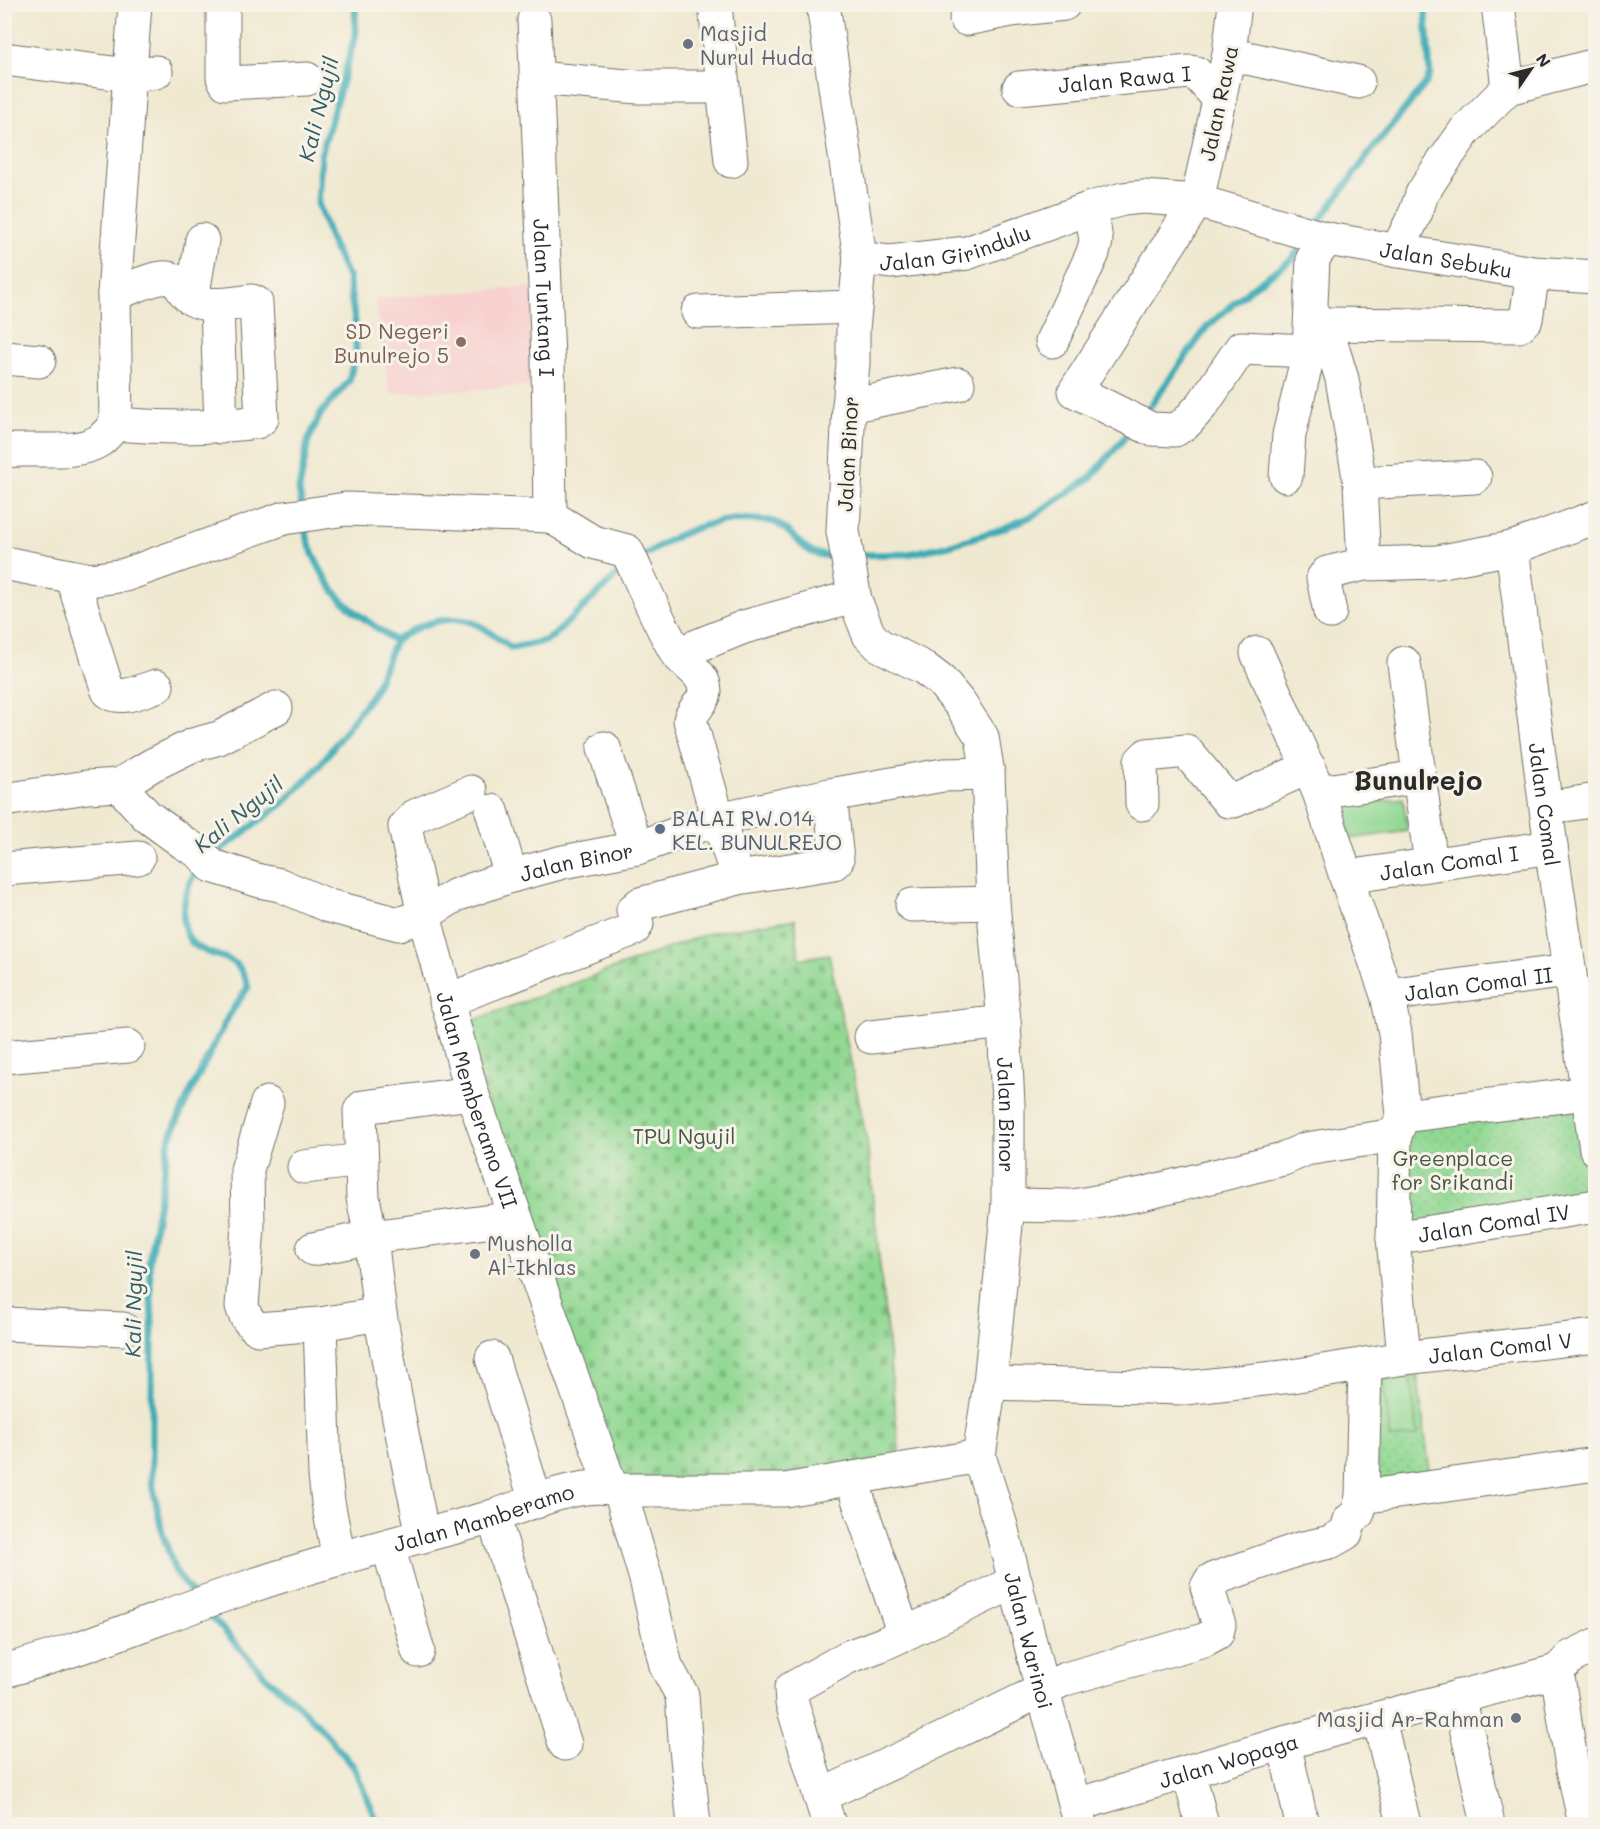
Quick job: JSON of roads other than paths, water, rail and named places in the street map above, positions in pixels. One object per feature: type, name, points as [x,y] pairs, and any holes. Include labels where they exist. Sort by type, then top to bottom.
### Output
[{"type":"street","points":[[4,451],[22,448],[57,450],[82,447],[99,441],[116,424],[114,294],[143,74],[135,4]]},
{"type":"street","points":[[223,4],[223,78],[226,83],[307,79]]},
{"type":"street","points":[[715,4],[731,161]]},
{"type":"street","name":"Jalan Girindulu","points":[[823,4],[860,258],[890,262],[967,253],[1091,208],[1123,199],[1143,197],[1197,201],[1314,234]]},
{"type":"street","name":"Jalan Rawa","points":[[1235,4],[1229,54],[1197,201],[1075,391],[1138,423],[1175,430],[1186,423],[1203,404],[1241,348],[1315,334]]},
{"type":"street","points":[[1498,4],[1508,88]]},
{"type":"street","points":[[966,19],[1011,10],[1059,5]]},
{"type":"street","name":"Jalan Tuntang I","points":[[534,20],[548,358],[550,516]]},
{"type":"street","points":[[1229,54],[1358,82]]},
{"type":"street","points":[[4,59],[143,74]]},
{"type":"street","points":[[1397,250],[1416,212],[1422,194],[1434,174],[1466,131],[1508,88],[1596,65]]},
{"type":"street","name":"Jalan Rawa I","points":[[1019,88],[1190,72],[1196,73],[1220,100]]},
{"type":"street","points":[[537,78],[638,87],[723,87]]},
{"type":"street","points":[[1052,341],[1093,253],[1096,241],[1091,208]]},
{"type":"street","points":[[1286,476],[1289,435],[1315,334],[1314,234]]},
{"type":"street","name":"Jalan Sebuku","points":[[1314,234],[1533,273],[1596,277]]},
{"type":"street","points":[[202,240],[204,302]]},
{"type":"street","name":"Jalan Binor","points":[[860,258],[855,307],[843,531],[853,589],[869,635],[879,645],[924,668],[941,681],[960,704],[982,737],[988,774],[993,903],[1004,1022],[1008,1104],[1008,1205],[990,1383],[979,1456]]},
{"type":"street","points":[[1315,334],[1519,326],[1526,319],[1533,273]]},
{"type":"street","points":[[114,294],[161,278],[170,278],[204,302],[252,301],[257,307],[262,417],[257,422],[221,427],[169,428],[116,424]]},
{"type":"street","points":[[698,312],[855,307]]},
{"type":"street","points":[[1315,334],[1342,379],[1360,483],[1364,564]]},
{"type":"street","points":[[4,358],[39,361]]},
{"type":"street","points":[[849,406],[958,384]]},
{"type":"street","points":[[1360,483],[1475,477]]},
{"type":"street","points":[[4,563],[90,580],[125,575],[284,518],[346,509],[550,516],[593,542],[627,551],[677,654],[700,675],[705,692],[693,710],[690,720],[718,819],[738,878]]},
{"type":"street","points":[[1330,612],[1323,578],[1327,573],[1364,564],[1437,562],[1512,548],[1596,516]]},
{"type":"street","name":"Jalan Comal","points":[[1512,548],[1568,971],[1595,1141]]},
{"type":"street","points":[[72,578],[108,691],[113,695],[121,696],[157,686]]},
{"type":"street","points":[[677,654],[744,627],[846,599],[853,589]]},
{"type":"street","points":[[1257,653],[1314,779],[1387,995],[1395,1034],[1399,1126],[1393,1238],[1404,1358]]},
{"type":"street","points":[[1404,663],[1431,864]]},
{"type":"street","points":[[6,796],[119,785],[192,745],[219,738],[276,708]]},
{"type":"street","points":[[604,748],[637,848]]},
{"type":"street","points":[[1142,804],[1141,761],[1147,755],[1186,751],[1228,801],[1314,779],[1419,777]]},
{"type":"street","name":"Jalan Binor","points":[[119,785],[147,816],[206,859],[260,881],[280,885],[329,906],[399,924],[424,915],[456,895],[512,876],[563,862],[637,848],[718,819],[831,795],[943,775],[988,774]]},
{"type":"street","points":[[446,1001],[634,929],[637,924],[633,910],[640,904],[738,878],[834,863],[837,860],[831,795]]},
{"type":"street","points":[[1547,808],[1596,800]]},
{"type":"street","name":"Jalan Memberamo VII","points":[[512,876],[482,801],[415,816],[405,827],[424,915],[472,1093],[515,1218],[616,1488],[646,1579],[666,1666],[682,1695],[694,1824]]},
{"type":"street","name":"Jalan Comal I","points":[[1346,878],[1551,847]]},
{"type":"street","points":[[4,869],[138,858]]},
{"type":"street","points":[[912,905],[993,903]]},
{"type":"street","name":"Jalan Comal II","points":[[1387,995],[1568,971]]},
{"type":"street","points":[[871,1037],[1004,1022]]},
{"type":"street","points":[[4,1057],[128,1046]]},
{"type":"street","points":[[423,1536],[380,1314],[371,1237],[363,1198],[360,1114],[363,1107],[472,1093]]},
{"type":"street","points":[[1008,1205],[1073,1206],[1130,1196],[1282,1159],[1306,1149],[1399,1126],[1587,1093]]},
{"type":"street","points":[[267,1103],[247,1170],[248,1227],[242,1306],[250,1323],[258,1329],[320,1324],[380,1314]]},
{"type":"street","points":[[304,1167],[362,1160]]},
{"type":"street","name":"Jalan Comal IV","points":[[1393,1238],[1596,1206]]},
{"type":"street","points":[[313,1249],[371,1237],[515,1218]]},
{"type":"street","points":[[4,1324],[123,1329]]},
{"type":"street","points":[[320,1324],[325,1475],[339,1559]]},
{"type":"street","name":"Jalan Comal V","points":[[990,1383],[1185,1388],[1292,1376],[1404,1358],[1596,1336]]},
{"type":"street","points":[[492,1358],[536,1502]]},
{"type":"street","points":[[1016,1583],[848,1657],[791,1689],[792,1703],[824,1810],[917,1751],[1042,1689],[1103,1667],[1204,1640],[1217,1633],[1219,1625],[1207,1587],[1211,1580],[1343,1536],[1349,1530],[1350,1520],[1358,1513],[1362,1497],[1365,1364]]},
{"type":"street","name":"Jalan Mamberamo","points":[[4,1671],[42,1661],[156,1618],[248,1587],[572,1491],[593,1487],[785,1490],[979,1456]]},
{"type":"street","name":"Jalan Warinoi","points":[[979,1456],[1016,1583],[1042,1689],[1078,1815]]},
{"type":"street","points":[[1362,1497],[1596,1464]]},
{"type":"street","points":[[854,1478],[857,1496],[904,1634]]},
{"type":"street","points":[[493,1516],[564,1744]]},
{"type":"street","points":[[388,1546],[418,1651]]},
{"type":"street","points":[[1586,1824],[1583,1758],[1557,1671],[1570,1657],[1596,1645]]},
{"type":"street","name":"Jalan Wopaga","points":[[1078,1815],[1189,1773],[1284,1743],[1557,1671]]},
{"type":"street","points":[[1459,1696],[1488,1824]]},
{"type":"street","points":[[1379,1719],[1404,1824]]},
{"type":"street","points":[[1284,1743],[1302,1824]]},
{"type":"street","points":[[1189,1773],[1202,1824]]},
{"type":"waterway","name":"Kali Ngujil","points":[[302,506],[299,490],[308,441],[321,413],[349,381],[356,351],[355,321],[348,277],[330,239],[318,203],[321,155],[356,33],[355,4]]},
{"type":"waterway","points":[[1315,227],[1426,83],[1430,74],[1425,4]]},
{"type":"waterway","points":[[1143,416],[1207,327],[1250,289],[1291,260],[1305,241]]},
{"type":"waterway","points":[[856,555],[908,554],[950,545],[1002,529],[1034,515],[1090,478],[1132,429]]},
{"type":"waterway","points":[[641,558],[667,541],[696,528],[742,519],[774,522],[816,554],[839,556]]},
{"type":"waterway","name":"Kali Ngujil","points":[[214,855],[282,804],[317,769],[374,692],[395,641],[355,612],[329,584],[318,565],[304,523]]},
{"type":"waterway","points":[[395,641],[423,625],[455,619],[476,624],[512,648],[545,641],[627,568]]},
{"type":"waterway","name":"Kali Ngujil","points":[[194,1596],[175,1571],[162,1532],[152,1482],[152,1318],[149,1262],[169,1140],[228,1017],[248,987],[244,976],[234,962],[196,946],[189,939],[185,929],[183,918],[186,894],[195,873],[201,866]]},
{"type":"waterway","name":"Kali Ngujil","points":[[206,1611],[270,1681],[319,1726],[354,1767],[378,1824]]},
{"type":"place","name":"Masjid Nurul Huda","points":[[688,44]]},
{"type":"place","name":"SD Negeri Bunulrejo 5","points":[[461,342]]},
{"type":"place","name":"BALAI RW.014 KEL. BUNULREJO","points":[[660,829]]},
{"type":"place","name":"Musholla Al-Ikhlas","points":[[475,1254]]},
{"type":"place","name":"Masjid Ar-Rahman","points":[[1516,1718]]},
{"type":"district","name":"Bunulrejo","points":[[1418,779]]},
{"type":"park label","name":"TPU Ngujil","points":[[684,1135]]},
{"type":"park label","name":"Greenplace for Srikandi","points":[[1453,1169]]}]
